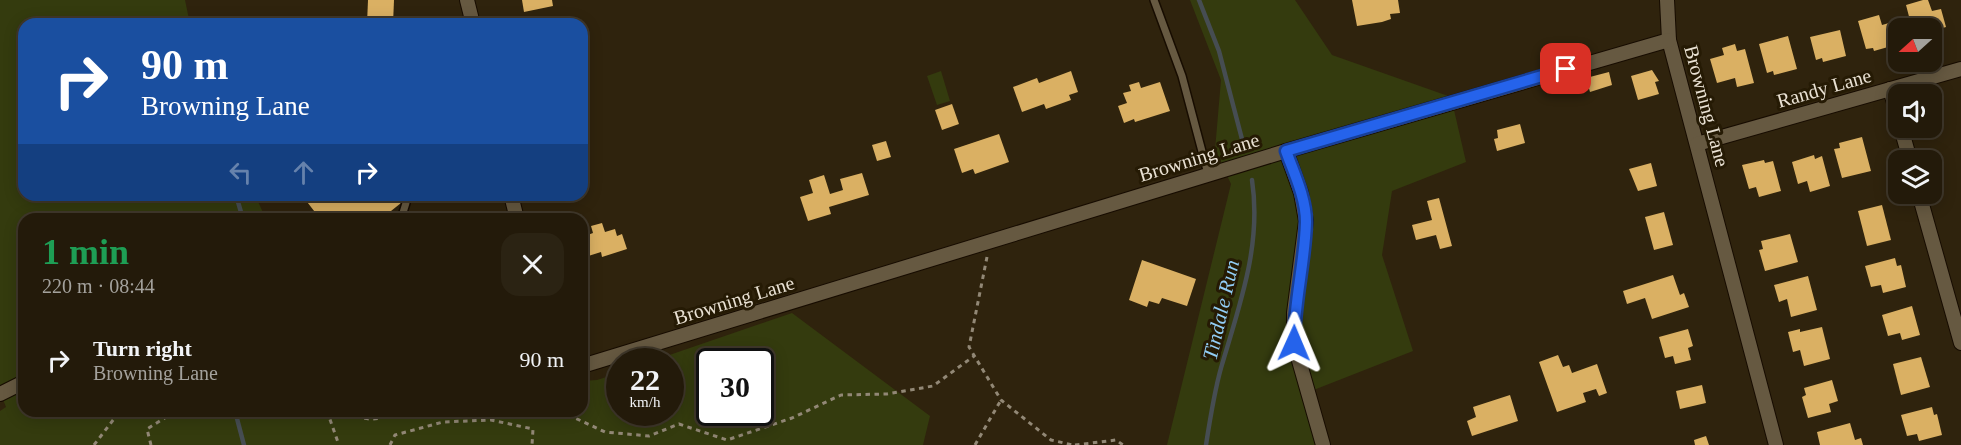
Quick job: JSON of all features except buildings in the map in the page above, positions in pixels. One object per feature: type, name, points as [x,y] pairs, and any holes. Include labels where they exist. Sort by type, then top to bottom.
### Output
[{"type":"street","points":[[467,0],[472,18]]},
{"type":"street","points":[[1667,0],[1669,40]]},
{"type":"street","name":"Browning Lane","points":[[588,364],[1208,174],[1669,40],[1776,445]]},
{"type":"street","name":"Randy Lane","points":[[1908,84],[1961,69]]},
{"type":"street","name":"Randy Lane","points":[[1697,144],[1888,90]]},
{"type":"street","points":[[1286,151],[1301,193],[1306,221],[1294,313],[1294,343],[1323,445]]},
{"type":"street","points":[[1922,204],[1961,343]]},
{"type":"street","points":[[0,394],[18,385]]},
{"type":"lane","points":[[1154,0],[1182,76],[1208,174]]},
{"type":"path","points":[[991,241],[969,347],[1001,400],[1051,440],[1074,445],[1116,440],[1123,445]]},
{"type":"path","points":[[573,417],[605,432],[649,435],[679,424],[727,440],[792,418],[841,395],[887,394],[933,386],[974,356]]},
{"type":"path","points":[[975,445],[1001,400]]},
{"type":"path","points":[[94,445],[115,417]]},
{"type":"path","points":[[151,445],[147,429],[166,417]]},
{"type":"path","points":[[329,417],[339,445]]},
{"type":"path","points":[[356,417],[378,420],[386,417]]},
{"type":"path","points":[[390,445],[395,435],[443,422],[491,420],[533,429],[532,445]]},
{"type":"green space","points":[[0,0],[185,0],[189,18],[18,18],[18,201],[258,201],[263,213],[18,213],[18,417],[588,417],[588,381],[606,377],[606,426],[684,426],[684,350],[792,313],[930,416],[923,445],[0,445],[0,411],[6,407],[0,392]]},
{"type":"green space","points":[[1190,0],[1295,0],[1332,55],[1451,97],[1466,162],[1392,191],[1382,255],[1413,351],[1306,393],[1318,445],[1167,445],[1231,184],[1215,150],[1221,80]]},
{"type":"green space","points":[[941,71],[950,101],[937,105],[927,76]]},
{"type":"waterway","name":"Tindale Run","points":[[1199,0],[1219,51],[1243,143]]},
{"type":"waterway","name":"Tindale Run","points":[[1206,445],[1216,387],[1247,276],[1254,228],[1252,180]]},
{"type":"waterway","points":[[238,201],[241,213]]},
{"type":"waterway","points":[[237,417],[244,445]]},
{"type":"route","points":[[1294,343],[1294,313],[1306,221],[1301,193],[1286,151],[1566,69]]}]
